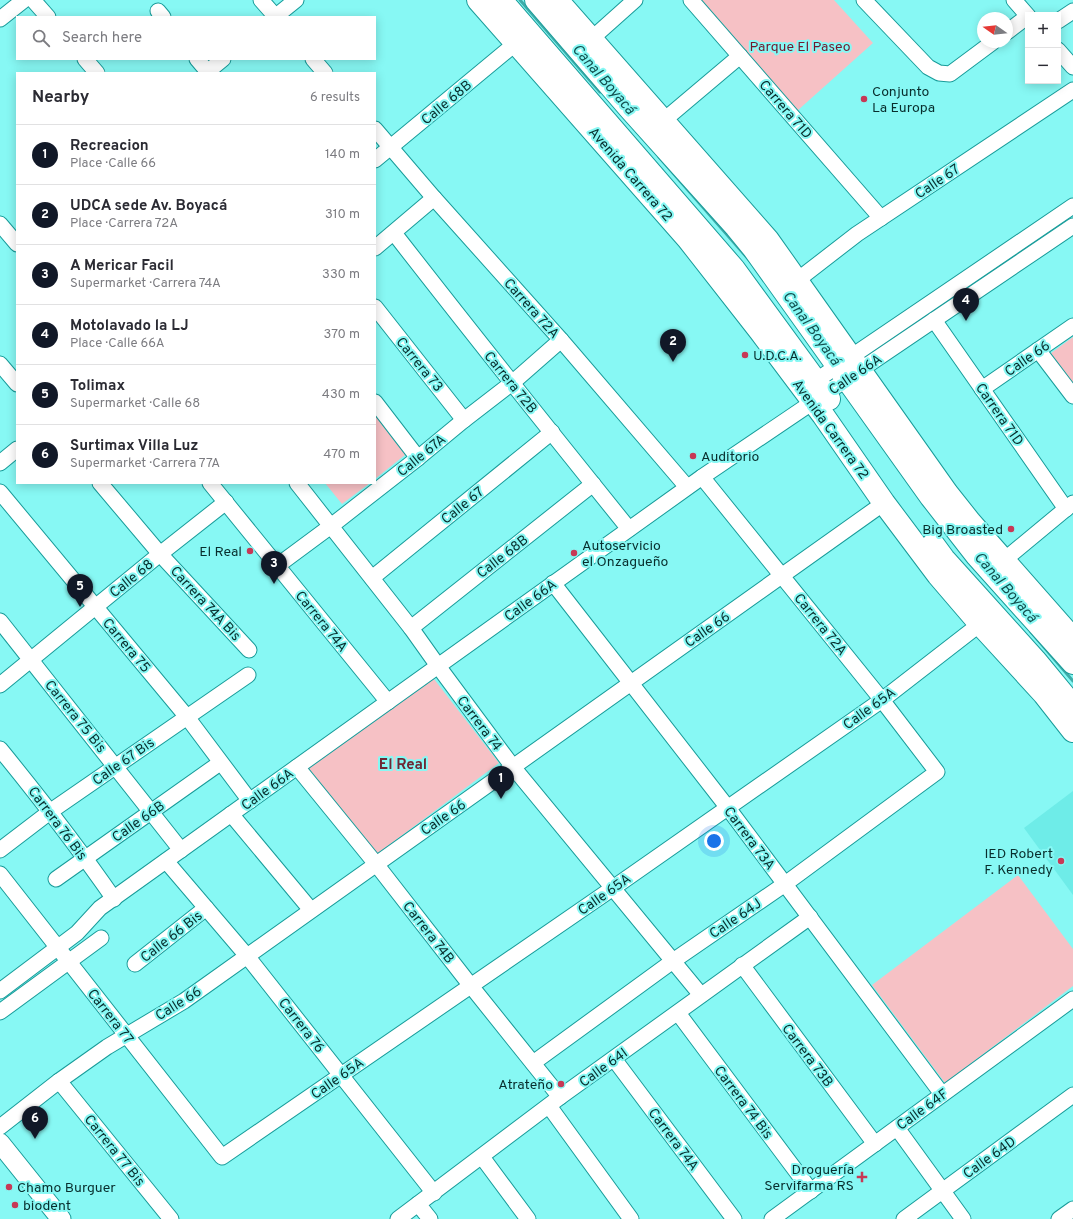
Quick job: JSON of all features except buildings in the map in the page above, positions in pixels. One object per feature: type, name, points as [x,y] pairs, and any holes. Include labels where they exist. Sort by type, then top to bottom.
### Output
[{"type":"highway","name":"Avenida Carrera 72","points":[[478,0],[680,230],[720,279],[832,380],[952,498],[970,522],[1003,560],[1070,629]]},
{"type":"highway","name":"Avenida Carrera 72","points":[[501,0],[832,380],[931,497],[962,537],[1073,663]]},
{"type":"highway","name":"Avenida Carrera 72","points":[[536,0],[630,109],[745,238],[776,279],[832,380],[944,559],[1035,660],[1073,706]]},
{"type":"highway","name":"Avenida Carrera 72","points":[[557,0],[768,240],[797,280],[832,380],[884,503],[938,575],[980,624],[1044,694],[1073,731]]},
{"type":"highway","points":[[628,80],[630,109]]},
{"type":"highway","points":[[1044,694],[1073,706]]},
{"type":"main road","points":[[0,1143],[61,1219]]},
{"type":"street","points":[[0,19],[24,0]]},
{"type":"street","points":[[32,0],[47,16]]},
{"type":"street","points":[[261,0],[274,16]]},
{"type":"street","points":[[276,16],[296,0]]},
{"type":"street","points":[[598,33],[635,0]]},
{"type":"street","name":"Carrera 71D","points":[[691,0],[882,218]]},
{"type":"street","points":[[864,0],[928,67],[939,74],[950,74],[985,48]]},
{"type":"street","points":[[1014,0],[1025,13]]},
{"type":"street","points":[[1061,19],[1073,11]]},
{"type":"street","points":[[1013,27],[1025,18]]},
{"type":"street","name":"Calle 68B","points":[[376,159],[516,43]]},
{"type":"street","points":[[1061,53],[1073,67]]},
{"type":"street","points":[[663,121],[740,56]]},
{"type":"street","points":[[86,60],[96,72]]},
{"type":"street","points":[[198,60],[207,72],[222,60]]},
{"type":"street","points":[[314,60],[324,72]]},
{"type":"street","name":"Calle 67","points":[[804,275],[857,234],[1073,90]]},
{"type":"street","name":"Carrera 72A","points":[[376,130],[434,198],[561,340],[687,487]]},
{"type":"street","points":[[376,247],[434,198]]},
{"type":"street","name":"Calle 66A","points":[[0,991],[77,933],[100,908],[702,477],[832,380],[1073,206]]},
{"type":"street","name":"Calle 66A","points":[[832,380],[934,320],[1073,226]]},
{"type":"street","name":"Carrera 72B","points":[[394,233],[512,384],[629,529]]},
{"type":"street","name":"Carrera 73","points":[[376,309],[464,420]]},
{"type":"street","name":"Carrera 71D","points":[[934,320],[982,389],[1070,506]]},
{"type":"street","name":"Calle 66","points":[[982,389],[1073,326]]},
{"type":"street","name":"Calle 67A","points":[[277,566],[331,526],[464,420],[512,384],[561,340]]},
{"type":"street","points":[[1038,350],[1073,396]]},
{"type":"street","points":[[0,364],[16,383]]},
{"type":"street","points":[[376,403],[418,458]]},
{"type":"street","name":"Calle 67","points":[[372,578],[552,432]]},
{"type":"street","points":[[0,463],[16,450]]},
{"type":"street","name":"Carrera 72A","points":[[702,477],[882,700],[937,772]]},
{"type":"street","name":"Carrera 74A Bis","points":[[101,484],[160,554],[249,650]]},
{"type":"street","name":"Carrera 74A","points":[[211,484],[388,702]]},
{"type":"street","name":"Carrera 74","points":[[298,484],[411,628],[513,767],[701,995]]},
{"type":"street","name":"Calle 68B","points":[[411,628],[593,484]]},
{"type":"street","name":"Carrera 75","points":[[0,492],[186,717],[250,801]]},
{"type":"street","name":"Calle 68","points":[[0,685],[226,502]]},
{"type":"street","name":"Calle 66","points":[[0,1127],[59,1081],[126,1034],[184,1001],[884,503]]},
{"type":"street","points":[[1003,560],[1070,506]]},
{"type":"street","name":"Carrera 73A","points":[[553,583],[630,684],[728,808],[942,1094]]},
{"type":"street","name":"Carrera 75 Bis","points":[[0,621],[181,850]]},
{"type":"street","name":"Calle 65A","points":[[222,1157],[613,888],[882,700],[980,624]]},
{"type":"street","name":"Calle 67 Bis","points":[[0,850],[51,811],[248,675]]},
{"type":"street","name":"Carrera 76 Bis","points":[[0,749],[51,811],[114,898]]},
{"type":"street","name":"Calle 66B","points":[[56,879],[85,857],[220,763]]},
{"type":"street","name":"Carrera 74B","points":[[297,767],[534,1063],[554,1102],[631,1219]]},
{"type":"street","name":"Calle 64J","points":[[534,1063],[673,961],[785,884],[937,772]]},
{"type":"street","points":[[231,814],[311,910]]},
{"type":"street","name":"Carrera 76","points":[[166,861],[247,956],[434,1193]]},
{"type":"street","name":"Carrera 77","points":[[1,878],[58,948],[222,1157]]},
{"type":"street","name":"Calle 66 Bis","points":[[135,964],[206,908]]},
{"type":"street","name":"Calle 64I","points":[[398,1219],[614,1058],[810,917]]},
{"type":"street","points":[[0,1012],[102,938]]},
{"type":"street","name":"Carrera 73B","points":[[742,965],[875,1144]]},
{"type":"street","name":"Calle 64F","points":[[772,1219],[1073,999]]},
{"type":"street","name":"Carrera 74 Bis","points":[[678,1013],[811,1191]]},
{"type":"street","name":"Carrera 74A","points":[[614,1058],[734,1219]]},
{"type":"street","name":"Carrera 77 Bis","points":[[59,1081],[171,1219]]},
{"type":"street","name":"Calle 64D","points":[[904,1219],[1073,1096]]},
{"type":"street","points":[[897,1128],[963,1219]]},
{"type":"street","points":[[482,1157],[528,1219]]},
{"type":"street","points":[[418,1204],[430,1219]]},
{"type":"shaded area","name":"IED Robert F. Kennedy","points":[[1073,791],[1073,895],[1024,828]]},
{"type":"green space","name":"Parque El Paseo","points":[[697,0],[834,0],[873,43],[797,111]]},
{"type":"green space","points":[[1073,337],[1073,400],[1043,359]]},
{"type":"green space","points":[[376,406],[410,451],[376,478]]},
{"type":"green space","points":[[326,484],[369,484],[342,504]]},
{"type":"green space","points":[[434,679],[499,763],[377,854],[306,768]]},
{"type":"green space","points":[[1018,875],[1073,949],[1073,986],[945,1083],[872,985]]},
{"type":"waterway","name":"Canal Boyacá","points":[[520,0],[600,92]]},
{"type":"waterway","name":"Canal Boyacá","points":[[659,157],[750,261]]},
{"type":"waterway","name":"Canal Boyacá","points":[[1031,632],[1073,681]]},
{"type":"place","name":"Conjunto La Europa","points":[[864,99]]},
{"type":"place","name":"Motolavado la LJ","points":[[966,321]]},
{"type":"place","name":"U.D.C.A.","points":[[745,355]]},
{"type":"place","name":"UDCA sede Av. Boyacá","points":[[673,362]]},
{"type":"place","name":"Auditorio","points":[[693,456]]},
{"type":"place","name":"Big Broasted","points":[[1011,529]]},
{"type":"place","name":"El Real","points":[[250,551]]},
{"type":"place","name":"Autoservicio el Onzagueño","points":[[574,553]]},
{"type":"place","name":"A Mericar Facil","points":[[274,584]]},
{"type":"place","name":"Tolimax","points":[[80,607]]},
{"type":"place","name":"Recreacion","points":[[501,799]]},
{"type":"place","name":"IED Robert F. Kennedy","points":[[1061,861]]},
{"type":"place","name":"Atrateño","points":[[561,1084]]},
{"type":"place","name":"Surtimax Villa Luz","points":[[35,1139]]},
{"type":"place","name":"Droguería Servifarma RS","points":[[862,1177]]},
{"type":"place","name":"Chamo Burguer","points":[[9,1187]]},
{"type":"place","name":"biodent","points":[[15,1205]]},
{"type":"district","name":"El Real","points":[[403,764]]}]
